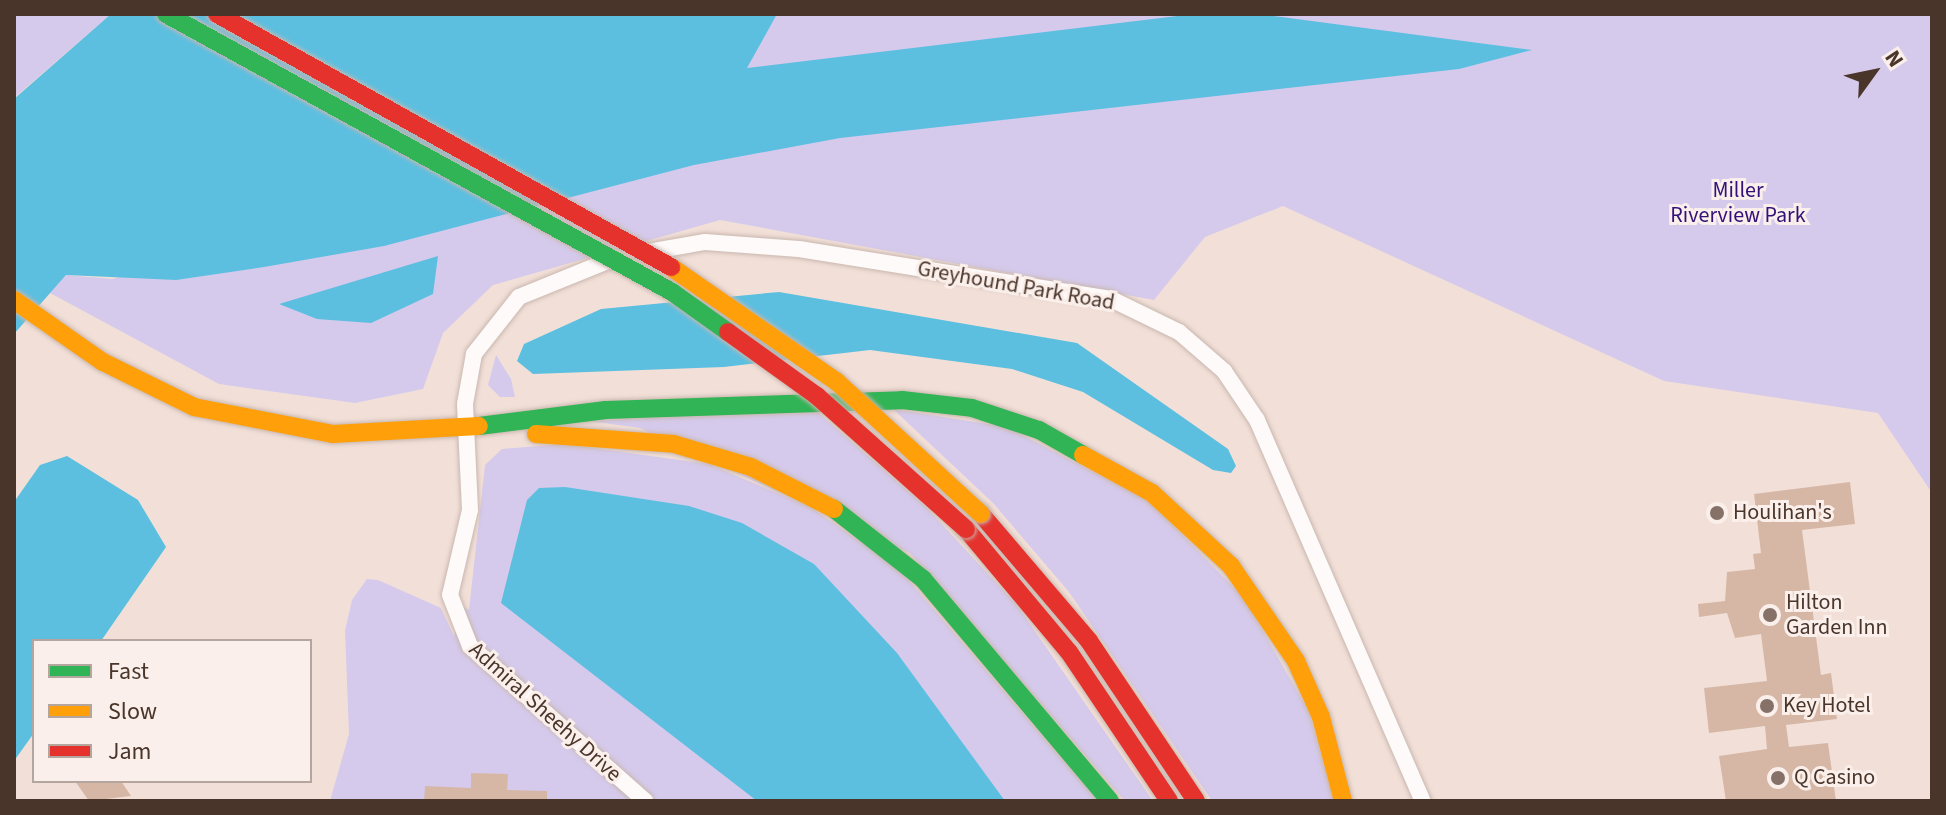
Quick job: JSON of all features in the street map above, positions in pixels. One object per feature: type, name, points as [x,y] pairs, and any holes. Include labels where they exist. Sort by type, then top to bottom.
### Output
[{"type":"main road","points":[[166,14],[672,292],[817,396],[966,529],[1069,652],[1169,801]]},
{"type":"main road","points":[[217,14],[689,277],[837,382],[981,514],[1089,641],[1196,801]]},
{"type":"main road","points":[[14,300],[143,385],[194,407],[274,427],[333,434],[473,427],[606,410],[902,400],[972,408],[1039,430],[1152,493],[1231,566],[1296,661],[1321,717],[1343,801]]},
{"type":"main road","points":[[473,427],[674,444],[761,471],[840,512],[923,579],[1110,801]]},
{"type":"street","name":"Greyhound Park Road","points":[[473,427],[474,354],[504,310],[541,284],[628,256],[747,243],[1134,308],[1202,350],[1257,420],[1423,801]]},
{"type":"street","name":"Admiral Sheehy Drive","points":[[473,427],[470,510],[450,595],[459,631],[645,801]]},
{"type":"green space","points":[[14,14],[111,14],[14,98]]},
{"type":"green space","name":"Miller Riverview Park","points":[[697,14],[1932,14],[1932,493],[1878,413],[1664,381],[1283,206],[1205,237],[1154,300],[720,220],[493,285],[443,333],[423,389],[355,403],[219,384],[50,293],[66,275],[113,279],[746,68]]},
{"type":"green space","points":[[496,355],[511,379],[515,397],[500,397],[488,385]]},
{"type":"green space","points":[[814,409],[924,505],[1016,604],[1153,801],[1125,801],[910,553],[640,428],[589,421]]},
{"type":"green space","points":[[893,409],[1007,427],[1149,501],[1244,598],[1309,712],[1334,801],[1212,801],[1069,592],[993,503]]},
{"type":"green space","points":[[564,444],[709,464],[810,507],[898,568],[1098,801],[330,801],[349,734],[345,631],[352,600],[367,579],[378,580],[441,608],[454,636],[463,607],[469,610],[485,465],[502,449]]},
{"type":"water","points":[[111,14],[777,14],[747,68],[1194,14],[1259,14],[1532,50],[1459,69],[840,138],[694,165],[384,246],[264,267],[176,280],[66,275],[14,334],[14,99]]},
{"type":"water","points":[[438,256],[433,294],[371,323],[317,319],[279,304]]},
{"type":"water","points":[[779,292],[1077,343],[1228,449],[1236,466],[1231,473],[1213,470],[1083,392],[1012,369],[870,350],[724,367],[533,374],[517,361],[524,344],[601,309]]},
{"type":"water","points":[[67,456],[138,500],[166,547],[102,639],[32,639],[32,736],[14,761],[14,502],[40,465]]},
{"type":"water","points":[[565,487],[689,506],[742,523],[814,564],[897,653],[1005,801],[757,801],[501,603],[527,500],[539,488]]},
{"type":"building","name":"Hilton Garden Inn","points":[[1850,482],[1855,524],[1802,530],[1821,675],[1831,673],[1837,719],[1786,725],[1789,747],[1828,743],[1836,801],[1726,801],[1719,756],[1767,749],[1765,726],[1709,733],[1704,688],[1767,681],[1761,634],[1735,638],[1727,613],[1699,617],[1698,604],[1725,601],[1727,572],[1755,569],[1753,554],[1761,553],[1754,494]]},
{"type":"building","points":[[471,773],[508,774],[507,790],[547,791],[547,801],[424,801],[425,786],[471,788]]},
{"type":"building","points":[[76,783],[122,783],[131,796],[89,801]]},
{"type":"traffic: fast","points":[[166,14],[672,292],[728,332]]},
{"type":"traffic: fast","points":[[479,426],[606,410],[902,400],[972,408],[1039,430],[1083,455]]},
{"type":"traffic: fast","points":[[834,509],[923,579],[1110,801]]},
{"type":"traffic: slow","points":[[671,267],[837,382],[981,514]]},
{"type":"traffic: slow","points":[[14,300],[103,362],[194,407],[333,434],[479,426]]},
{"type":"traffic: slow","points":[[536,434],[674,444],[751,467],[834,509]]},
{"type":"traffic: slow","points":[[1083,455],[1152,493],[1231,566],[1296,661],[1321,717],[1343,801]]},
{"type":"traffic: jam","points":[[217,14],[671,267]]},
{"type":"traffic: jam","points":[[728,332],[817,396],[966,529]]},
{"type":"traffic: jam","points":[[981,514],[1089,641],[1196,801]]},
{"type":"traffic: jam","points":[[966,529],[1069,652],[1169,801]]},
{"type":"place","name":"Houlihan's","points":[[1717,513]]},
{"type":"place","name":"Hilton Garden Inn","points":[[1770,615]]},
{"type":"place","name":"Key Hotel","points":[[1767,706]]},
{"type":"place","name":"Q Casino","points":[[1778,778]]}]
